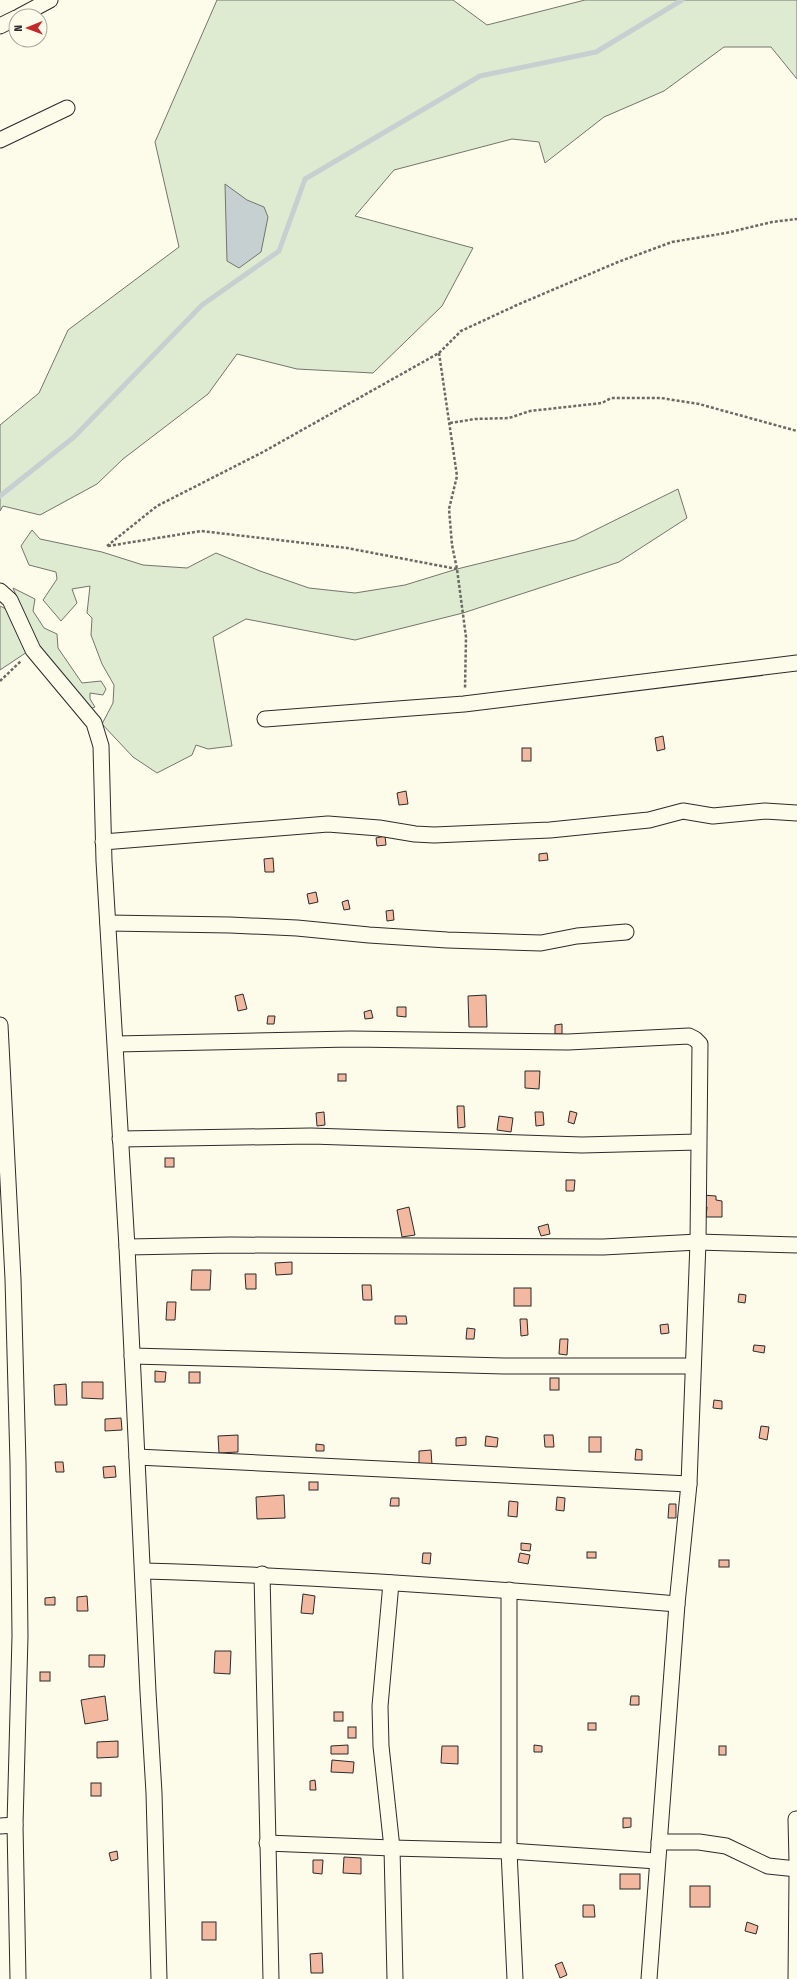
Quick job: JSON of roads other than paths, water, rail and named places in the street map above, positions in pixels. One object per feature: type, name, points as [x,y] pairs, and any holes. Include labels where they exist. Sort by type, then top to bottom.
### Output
[{"type":"street","points":[[35,8],[50,0]]},
{"type":"street","points":[[0,140],[67,108]]},
{"type":"street","points":[[0,591],[10,600],[33,650],[94,724],[99,734],[101,746],[103,842],[116,1044],[144,1571],[148,1692],[154,1778],[159,1979]]},
{"type":"street","points":[[265,719],[464,704],[797,663]]},
{"type":"street","points":[[103,842],[328,824],[379,828],[415,834],[434,835],[550,830],[649,820],[683,811],[712,816],[765,811],[797,813]]},
{"type":"street","points":[[108,923],[230,925],[297,928],[447,940],[541,943],[577,936],[626,932]]},
{"type":"street","points":[[0,1025],[14,1279],[18,1479],[20,1636],[15,1825],[18,1979]]},
{"type":"street","points":[[116,1044],[351,1039],[568,1042],[689,1036],[700,1044],[698,1242],[689,1484],[678,1604],[649,1979]]},
{"type":"street","points":[[120,1140],[311,1136],[582,1145],[698,1142]]},
{"type":"street","points":[[127,1247],[231,1245],[603,1247],[698,1242],[797,1245]]},
{"type":"street","points":[[132,1356],[504,1366],[693,1366]]},
{"type":"street","points":[[137,1457],[689,1484]]},
{"type":"street","points":[[144,1571],[262,1574],[391,1584],[509,1590],[678,1604]]},
{"type":"street","points":[[262,1574],[271,1979]]},
{"type":"street","points":[[391,1584],[380,1706],[381,1746],[392,1848],[395,1979]]},
{"type":"street","points":[[509,1590],[509,1851],[515,1979]]},
{"type":"street","points":[[796,1819],[797,1862]]},
{"type":"street","points":[[0,1826],[15,1825]]},
{"type":"street","points":[[267,1842],[392,1848],[509,1851],[658,1861]]},
{"type":"street","points":[[659,1842],[699,1842],[726,1846],[768,1866],[797,1869]]},
{"type":"street","points":[[796,1979],[797,1875]]},
{"type":"waterway","points":[[0,496],[74,437],[202,305],[279,251],[305,179],[480,76],[596,52],[682,0]]}]
